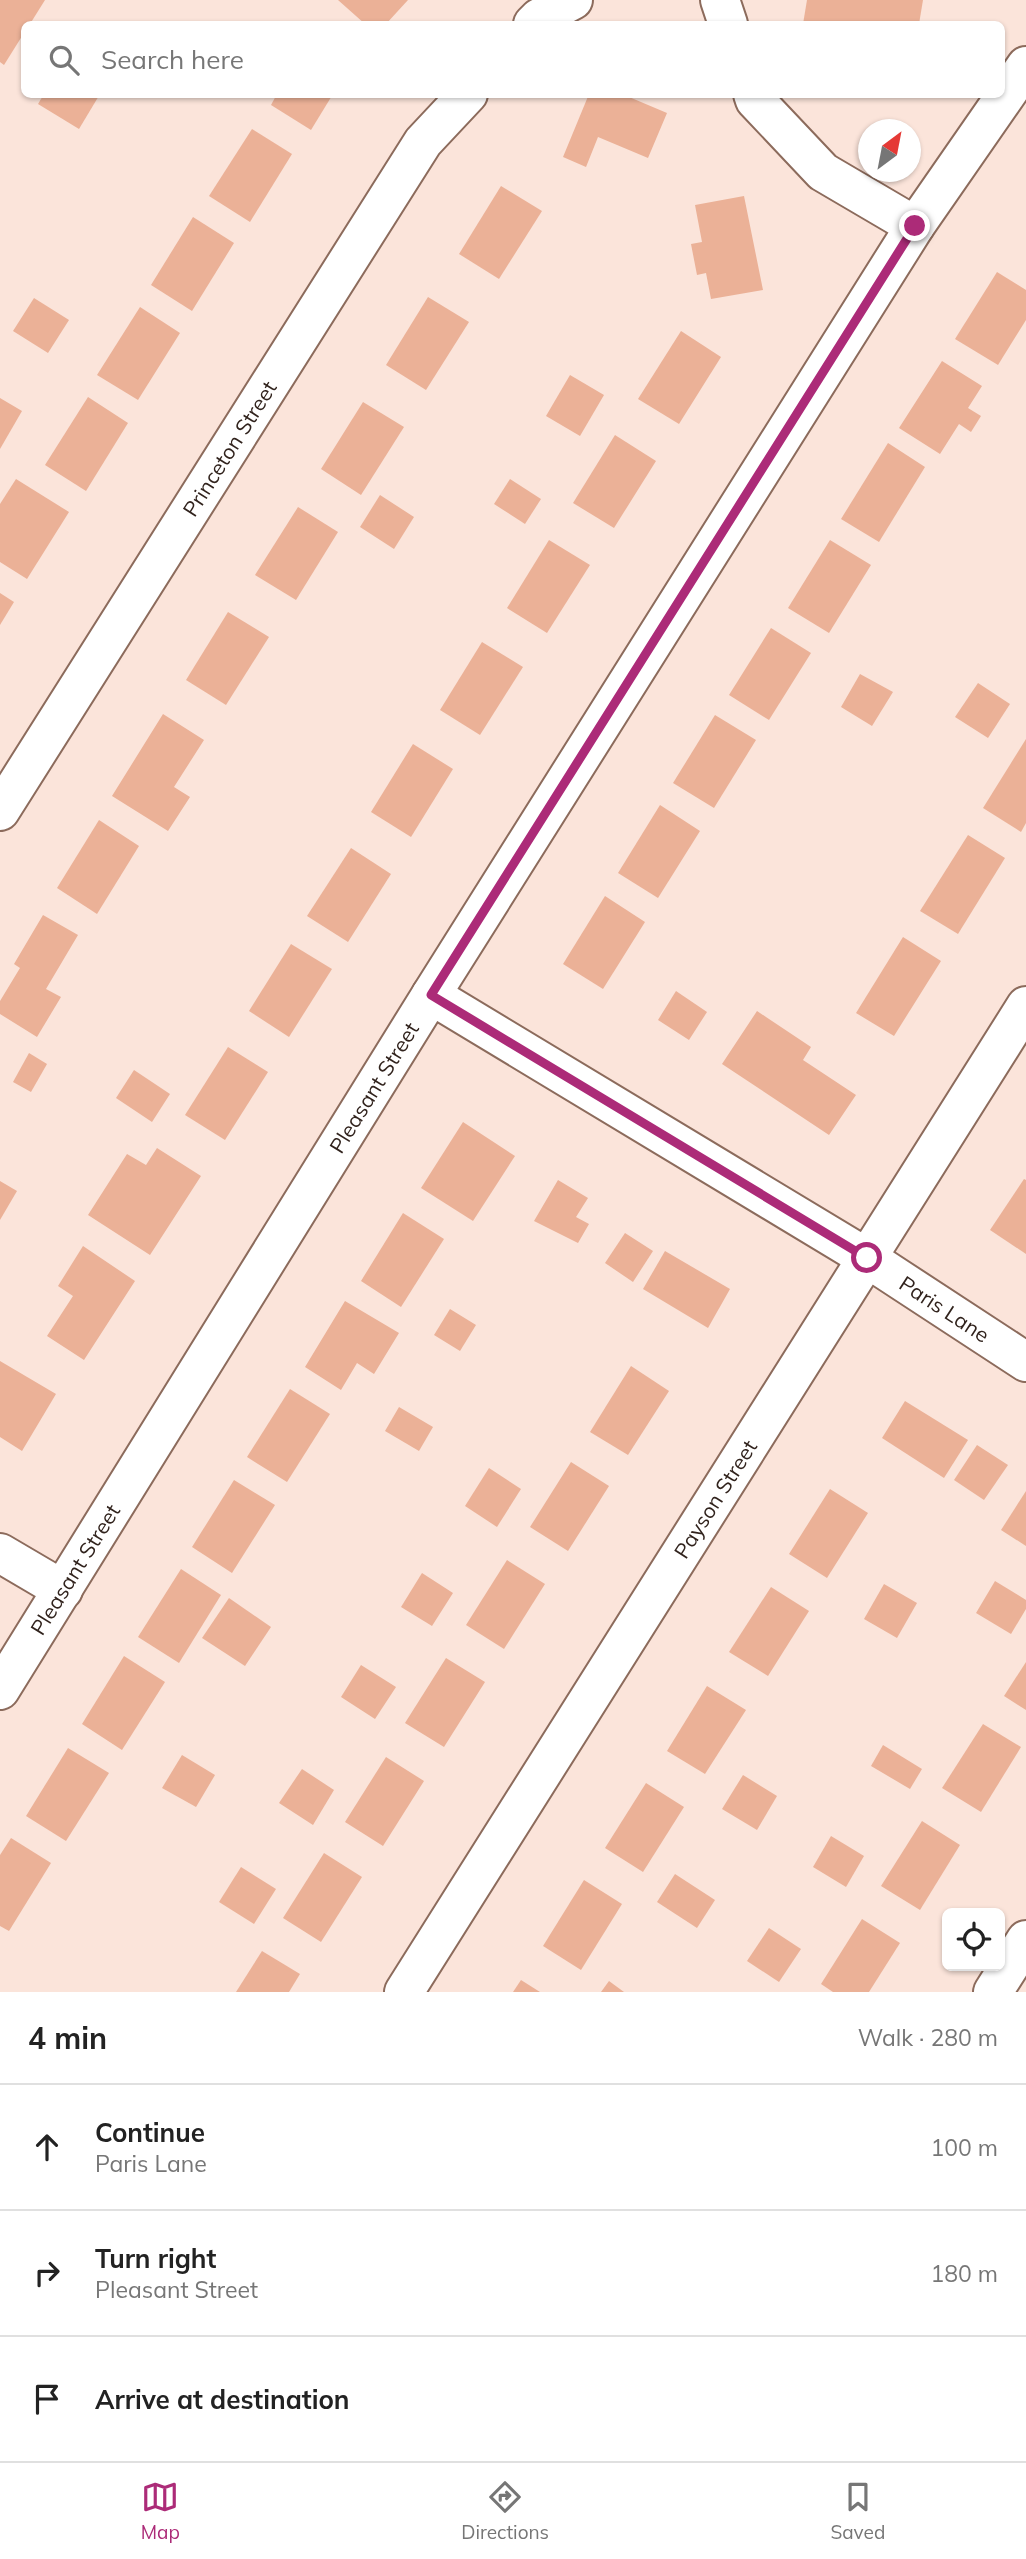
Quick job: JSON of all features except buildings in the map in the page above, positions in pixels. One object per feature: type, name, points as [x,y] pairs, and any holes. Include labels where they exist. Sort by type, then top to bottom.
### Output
[{"type":"street","points":[[536,21],[573,0]]},
{"type":"street","points":[[720,0],[727,21]]},
{"type":"street","name":"Pleasant Street","points":[[1005,96],[1026,66]]},
{"type":"street","name":"Princeton Street","points":[[0,811],[424,142],[464,98]]},
{"type":"street","points":[[754,98],[823,172],[915,226]]},
{"type":"street","name":"Pleasant Street","points":[[0,1690],[431,995],[915,226],[1004,98]]},
{"type":"street","name":"Paris Lane","points":[[431,995],[867,1258],[1026,1362]]},
{"type":"street","name":"Payson Street","points":[[404,1992],[1026,1006]]},
{"type":"street","points":[[0,1553],[63,1590]]},
{"type":"street","points":[[993,1992],[1026,1940]]},
{"type":"route","points":[[867,1258],[431,995],[915,226]]}]
